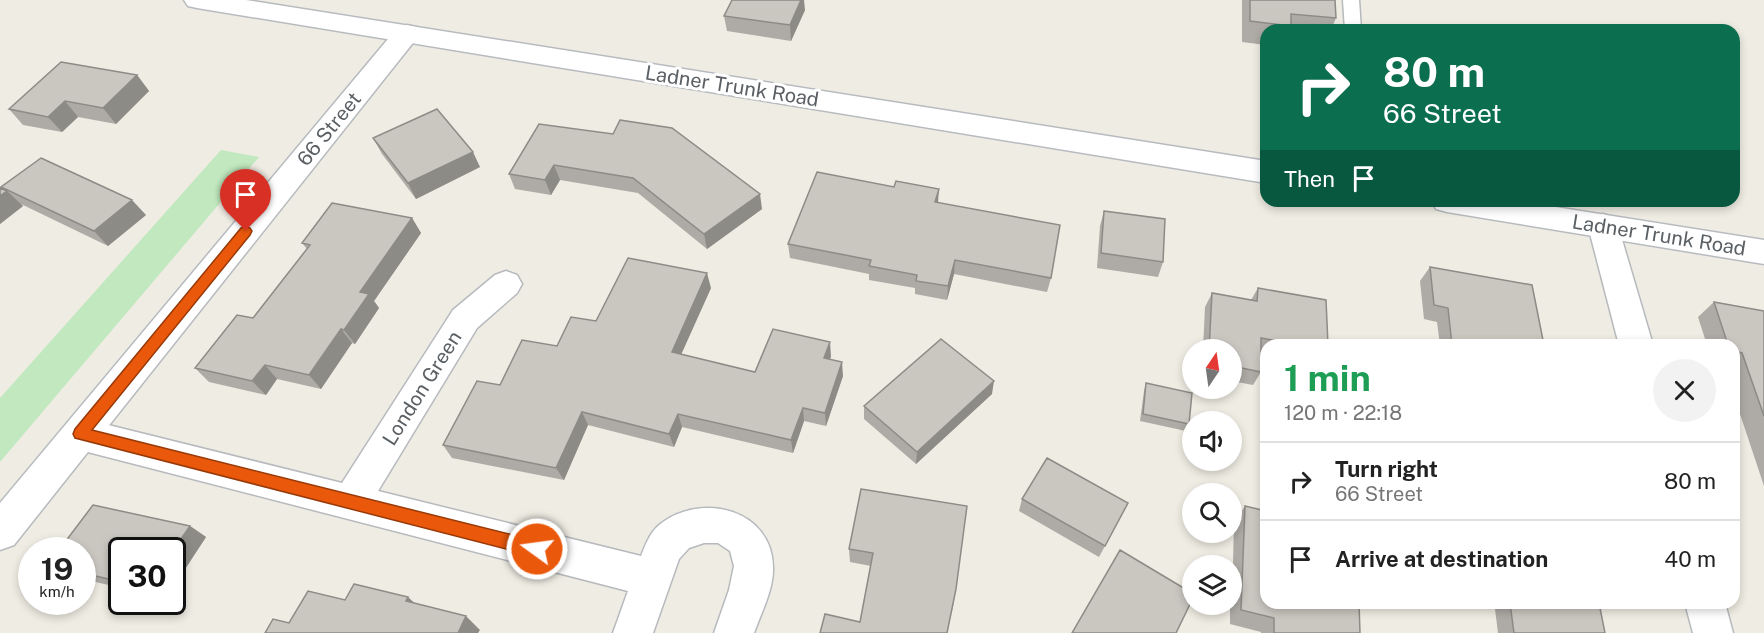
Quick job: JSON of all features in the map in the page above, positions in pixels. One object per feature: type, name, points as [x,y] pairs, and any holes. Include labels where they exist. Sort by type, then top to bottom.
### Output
[{"type":"street","name":"Ladner Trunk Road","points":[[197,0],[1260,171]]},
{"type":"street","name":"66 Street","points":[[0,532],[407,33]]},
{"type":"street","name":"Ladner Trunk Road","points":[[1484,207],[1764,252]]},
{"type":"street","points":[[1603,226],[1633,339]]},
{"type":"street","name":"London Green","points":[[351,502],[465,319],[506,284]]},
{"type":"street","points":[[80,434],[653,578]]},
{"type":"street","points":[[633,633],[664,547],[685,529],[699,524],[713,523],[730,528],[742,536],[751,550],[754,568],[734,633]]},
{"type":"street","points":[[1707,609],[1713,633]]},
{"type":"lane","points":[[1351,0],[1353,24]]},
{"type":"green space","points":[[221,150],[259,157],[0,462],[0,398]]},
{"type":"building","points":[[732,0],[801,0],[790,25],[724,16]]},
{"type":"building","points":[[1250,0],[1335,0],[1336,18],[1291,14],[1291,24],[1250,21]]},
{"type":"building","points":[[61,62],[137,75],[103,108],[65,101],[48,117],[9,109]]},
{"type":"building","points":[[437,109],[473,152],[408,183],[373,138]]},
{"type":"building","points":[[620,120],[672,128],[760,194],[704,234],[633,178],[554,165],[545,180],[509,174],[539,124],[613,134]]},
{"type":"building","points":[[41,158],[132,200],[94,231],[1,187]]},
{"type":"building","points":[[817,172],[894,187],[896,181],[939,189],[935,202],[1060,225],[1051,278],[955,260],[948,286],[916,281],[917,275],[869,266],[871,260],[788,244]]},
{"type":"building","points":[[0,188],[7,191],[0,196]]},
{"type":"building","points":[[332,203],[412,218],[360,292],[369,294],[309,375],[265,365],[252,381],[195,368],[237,315],[253,318],[310,245],[302,243]]},
{"type":"building","points":[[1104,211],[1165,219],[1163,262],[1101,253]]},
{"type":"building","points":[[628,258],[707,273],[672,352],[755,372],[773,329],[830,342],[824,358],[842,362],[825,413],[803,408],[791,440],[678,414],[669,434],[582,412],[556,468],[443,445],[477,381],[500,385],[522,340],[557,346],[571,317],[596,321]]},
{"type":"building","points":[[1430,267],[1532,285],[1543,339],[1451,339],[1448,308],[1434,305]]},
{"type":"building","points":[[1258,288],[1326,300],[1328,339],[1261,338],[1260,372],[1242,368],[1242,339],[1210,339],[1212,293],[1257,301]]},
{"type":"building","points":[[1714,302],[1764,311],[1764,416],[1740,352],[1740,339],[1726,339]]},
{"type":"building","points":[[941,339],[994,381],[917,452],[864,406]]},
{"type":"building","points":[[1146,383],[1182,391],[1182,399],[1191,399],[1190,411],[1182,411],[1182,422],[1143,414]]},
{"type":"building","points":[[1047,458],[1128,503],[1105,546],[1022,499]]},
{"type":"building","points":[[861,489],[967,506],[956,589],[947,633],[820,633],[825,614],[860,622],[873,553],[849,549]]},
{"type":"building","points":[[93,505],[190,526],[182,537],[108,537],[108,579],[96,576],[96,537],[69,537]]},
{"type":"building","points":[[1245,506],[1260,510],[1260,609],[1359,609],[1360,633],[1274,633],[1274,618],[1242,610]]},
{"type":"building","points":[[1120,550],[1182,587],[1182,615],[1185,615],[1176,633],[1072,633]]},
{"type":"building","points":[[354,584],[408,597],[406,601],[466,616],[458,633],[265,633],[273,619],[289,623],[308,591],[345,600]]},
{"type":"building","points":[[1511,609],[1600,609],[1605,633],[1514,633]]},
{"type":"route","points":[[246,231],[80,434],[537,549]]}]
